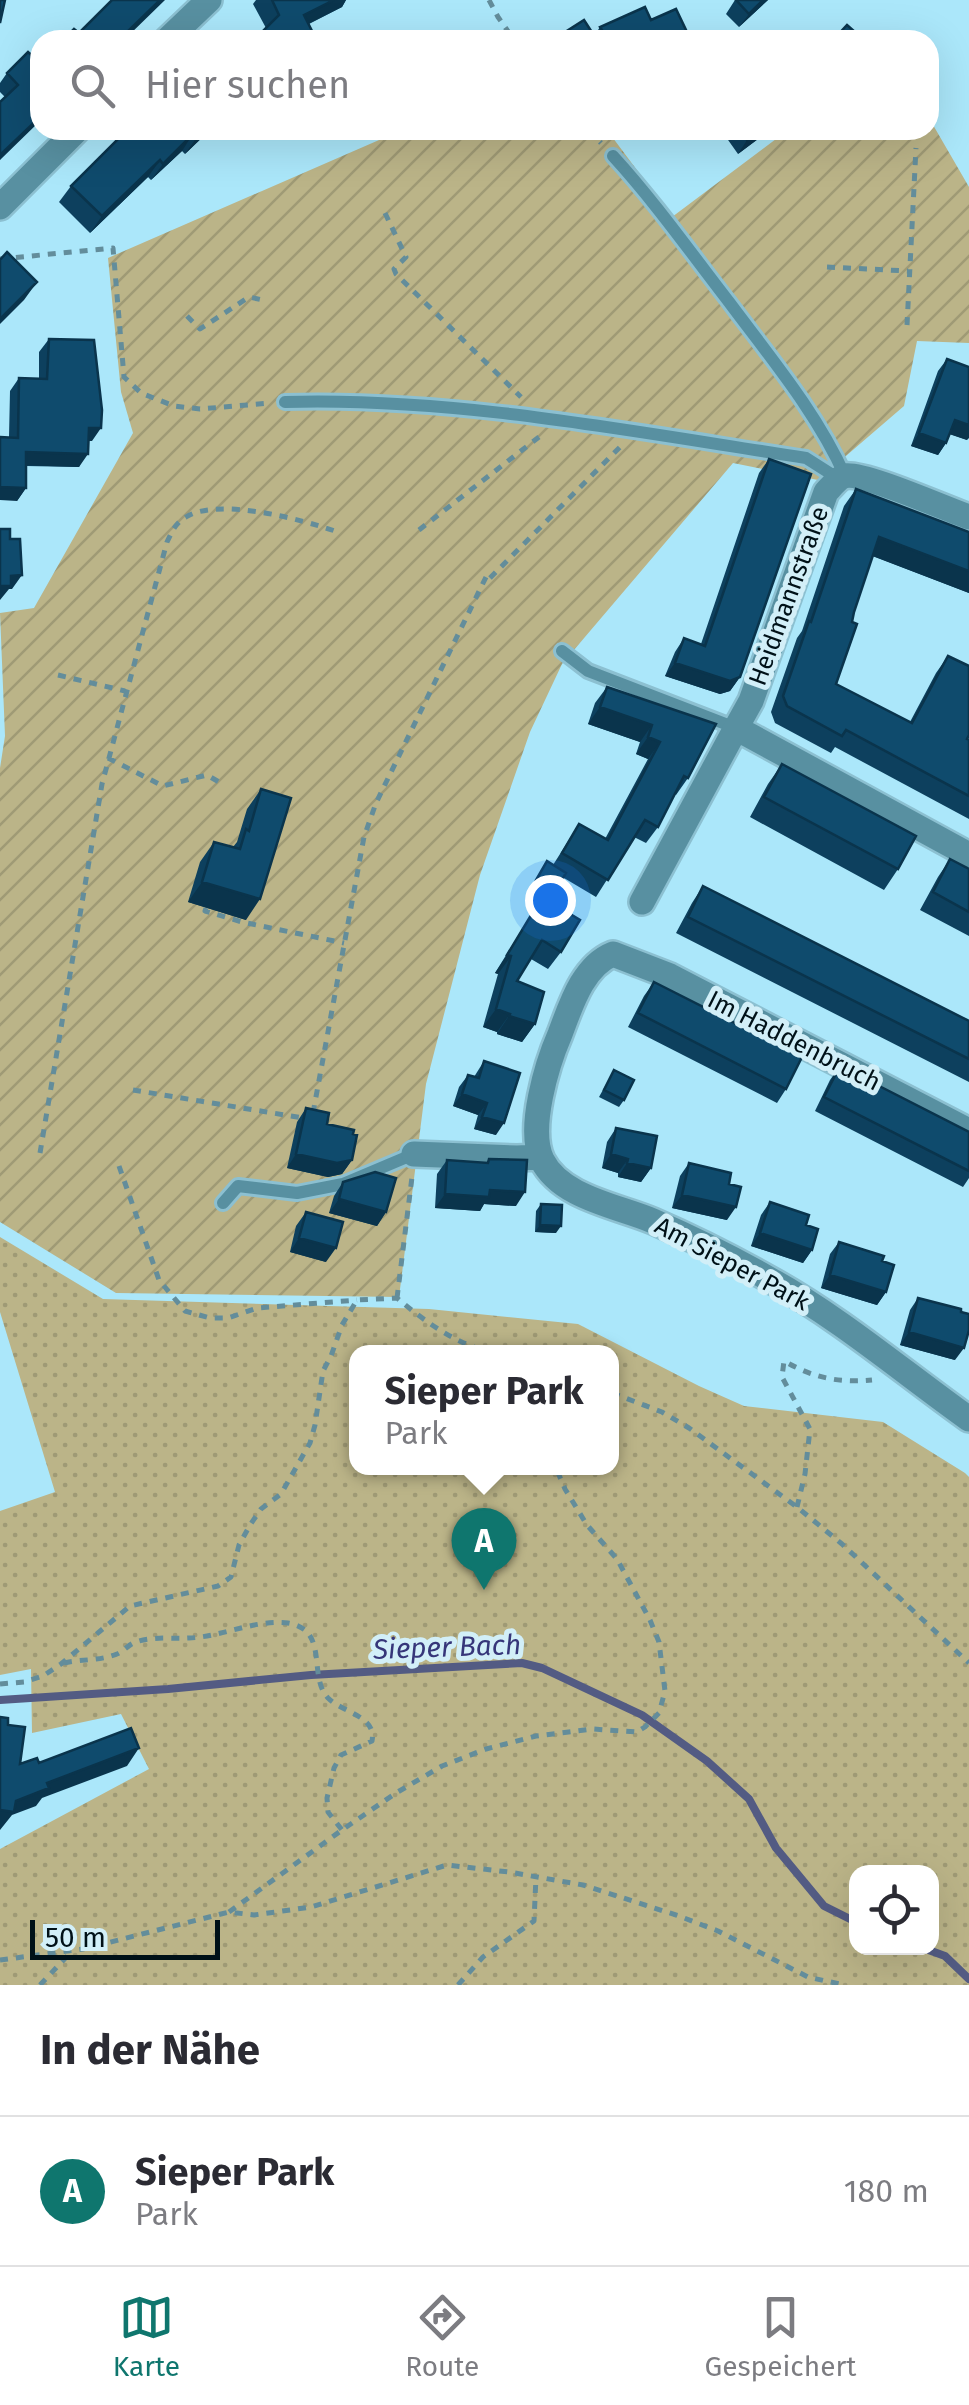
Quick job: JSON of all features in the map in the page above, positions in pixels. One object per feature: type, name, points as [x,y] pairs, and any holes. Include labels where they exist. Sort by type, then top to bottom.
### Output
[{"type":"street","points":[[178,30],[209,0]]},
{"type":"street","points":[[0,207],[67,140]]},
{"type":"street","points":[[845,477],[874,482],[969,518]]},
{"type":"street","name":"Heidmannstraße","points":[[642,902],[751,701],[826,492],[845,477]]},
{"type":"street","points":[[736,728],[969,855]]},
{"type":"street","name":"Im Haddenbruch","points":[[540,1157],[537,1117],[549,1061],[572,1002],[591,970],[599,960],[618,954],[670,976],[969,1131]]},
{"type":"street","points":[[414,1154],[540,1157]]},
{"type":"street","name":"Am Sieper Park","points":[[540,1157],[569,1188],[652,1220],[771,1280],[969,1419]]},
{"type":"lane","points":[[613,156],[643,189],[760,344],[830,444],[845,477]]},
{"type":"lane","points":[[285,402],[354,402],[554,420],[806,458],[845,477]]},
{"type":"lane","points":[[562,652],[588,671],[736,728]]},
{"type":"lane","points":[[223,1203],[238,1186],[312,1190],[343,1184],[414,1154]]},
{"type":"path","points":[[490,0],[507,30]]},
{"type":"path","points":[[906,325],[916,148]]},
{"type":"path","points":[[385,213],[406,257],[396,265],[396,274],[528,404]]},
{"type":"path","points":[[0,259],[112,248],[124,376],[141,393],[174,406],[200,409],[285,402]]},
{"type":"path","points":[[826,268],[908,270]]},
{"type":"path","points":[[187,316],[200,328],[249,297],[263,300]]},
{"type":"path","points":[[419,530],[545,432]]},
{"type":"path","points":[[133,1090],[312,1120],[364,837],[376,803],[489,576],[622,445]]},
{"type":"path","points":[[40,1153],[108,758],[167,542],[176,524],[189,514],[217,509],[279,516],[335,531]]},
{"type":"path","points":[[58,674],[125,691]]},
{"type":"path","points":[[108,758],[163,786],[207,775],[219,782]]},
{"type":"path","points":[[206,908],[205,912],[242,922],[344,943]]},
{"type":"path","points":[[397,1298],[414,1154]]},
{"type":"path","points":[[119,1166],[159,1280],[186,1311],[228,1318],[257,1308],[397,1298],[466,1345]]},
{"type":"path","points":[[0,1684],[43,1676],[130,1606],[218,1586],[231,1578],[250,1525],[281,1494],[310,1443],[323,1371],[357,1300]]},
{"type":"path","points":[[797,1507],[810,1429],[782,1377],[784,1361],[807,1374],[836,1380],[869,1380],[900,1369]]},
{"type":"path","points":[[619,1396],[662,1412],[689,1428],[797,1507],[969,1663]]},
{"type":"path","points":[[0,1960],[125,1940],[229,1912],[396,1793],[442,1766],[486,1749],[536,1736],[593,1729],[636,1732],[645,1727],[659,1713],[665,1691],[659,1642],[617,1559],[587,1525],[559,1475]]},
{"type":"path","points":[[61,1664],[119,1654],[134,1642],[188,1638],[270,1624],[301,1627],[310,1635],[320,1689],[340,1709],[368,1722],[374,1732],[372,1741],[341,1755],[334,1768],[328,1812],[342,1830]]},
{"type":"path","points":[[229,1912],[254,1916],[311,1907],[447,1865],[583,1885],[718,1931],[808,1977],[844,1985]]},
{"type":"path","points":[[458,1985],[482,1958],[534,1921],[536,1877]]},
{"type":"path","points":[[40,1985],[73,1950]]},
{"type":"shaded area","points":[[939,135],[969,187],[969,343],[917,341],[904,406],[818,480],[733,463],[562,664],[530,732],[480,875],[426,1084],[399,1297],[116,1293],[0,1222],[0,768],[5,736],[0,613],[34,608],[133,433],[121,392],[108,258],[379,140],[614,140],[672,217],[775,140],[939,140]]},
{"type":"shaded area","points":[[0,1237],[103,1299],[429,1309],[578,1324],[619,1345],[349,1345],[349,1475],[619,1475],[619,1345],[744,1406],[883,1422],[969,1477],[969,1985],[0,1985],[0,1849],[149,1769],[121,1714],[32,1733],[31,1669],[0,1675],[0,1511],[55,1492],[0,1312]]},
{"type":"building","points":[[112,0],[160,0],[129,30],[82,30]]},
{"type":"building","points":[[272,0],[334,0],[304,15],[312,30],[264,30],[279,15]]},
{"type":"building","points":[[736,0],[763,0],[749,14]]},
{"type":"building","points":[[645,7],[651,20],[676,9],[686,30],[602,30],[600,27]]},
{"type":"building","points":[[584,20],[590,30],[568,30]]},
{"type":"building","points":[[30,54],[30,126],[0,155],[0,102],[18,85],[7,73]]},
{"type":"building","points":[[117,140],[187,140],[163,164],[160,160],[102,216],[71,186]]},
{"type":"building","points":[[7,252],[37,282],[0,319],[0,260]]},
{"type":"building","points":[[49,339],[94,340],[101,428],[89,428],[88,454],[26,452],[26,488],[0,487],[0,437],[18,438],[19,378],[47,379]]},
{"type":"building","points":[[947,359],[969,367],[969,425],[955,420],[946,443],[919,433]]},
{"type":"building","points":[[769,459],[811,474],[740,677],[730,681],[675,663],[684,638],[705,646]]},
{"type":"building","points":[[856,489],[969,532],[969,571],[879,537],[854,612],[852,622],[857,624],[836,684],[912,723],[948,656],[969,666],[969,796],[846,730],[842,736],[787,706],[783,696]]},
{"type":"building","points":[[0,529],[10,529],[10,539],[20,539],[22,575],[11,576],[11,586],[0,586]]},
{"type":"building","points":[[607,687],[716,724],[658,827],[645,820],[608,880],[562,853],[579,824],[608,840],[660,742],[648,737],[652,725],[600,707]]},
{"type":"building","points":[[782,764],[916,836],[898,869],[764,797]]},
{"type":"building","points":[[261,789],[291,798],[260,899],[202,882],[214,842],[240,849]]},
{"type":"building","points":[[950,859],[969,869],[969,912],[933,892]]},
{"type":"building","points":[[547,861],[566,873],[555,892],[536,880]]},
{"type":"building","points":[[703,886],[969,1021],[969,1059],[688,917]]},
{"type":"building","points":[[542,897],[580,920],[561,952],[542,940],[517,981],[544,992],[535,1024],[496,1009],[511,956],[507,955]]},
{"type":"building","points":[[654,982],[802,1057],[786,1089],[638,1013]]},
{"type":"building","points":[[484,1061],[520,1073],[504,1123],[482,1117],[487,1103],[462,1094],[468,1075],[479,1078]]},
{"type":"building","points":[[840,1066],[969,1132],[969,1171],[824,1097]]},
{"type":"building","points":[[614,1070],[634,1080],[624,1100],[604,1090]]},
{"type":"building","points":[[306,1108],[329,1113],[327,1124],[354,1130],[357,1135],[352,1160],[337,1163],[296,1154]]},
{"type":"building","points":[[616,1128],[657,1136],[651,1168],[627,1163],[628,1159],[611,1154]]},
{"type":"building","points":[[489,1159],[527,1160],[525,1192],[490,1190],[489,1197],[445,1194],[447,1160],[488,1163]]},
{"type":"building","points":[[689,1163],[731,1173],[729,1184],[741,1187],[736,1207],[682,1195]]},
{"type":"building","points":[[375,1172],[396,1178],[386,1212],[339,1199],[343,1182]]},
{"type":"building","points":[[770,1202],[809,1215],[806,1225],[818,1229],[812,1250],[760,1233]]},
{"type":"building","points":[[541,1204],[562,1205],[561,1226],[540,1225]]},
{"type":"building","points":[[306,1212],[343,1222],[336,1248],[299,1238]]},
{"type":"building","points":[[839,1242],[884,1256],[882,1261],[894,1265],[886,1292],[830,1275]]},
{"type":"building","points":[[918,1298],[969,1314],[964,1348],[909,1332]]},
{"type":"building","points":[[0,1717],[8,1718],[8,1725],[25,1727],[20,1764],[37,1758],[39,1763],[131,1728],[139,1748],[47,1783],[49,1788],[16,1801],[14,1812],[0,1810]]},
{"type":"waterway","name":"Sieper Bach","points":[[0,1700],[311,1675],[522,1663],[542,1668],[642,1715],[707,1761],[749,1799],[776,1848],[824,1906],[849,1918]]},
{"type":"waterway","name":"Sieper Bach","points":[[939,1954],[969,1979]]},
{"type":"place","name":"Sieper Park","points":[[484,1590]]}]
